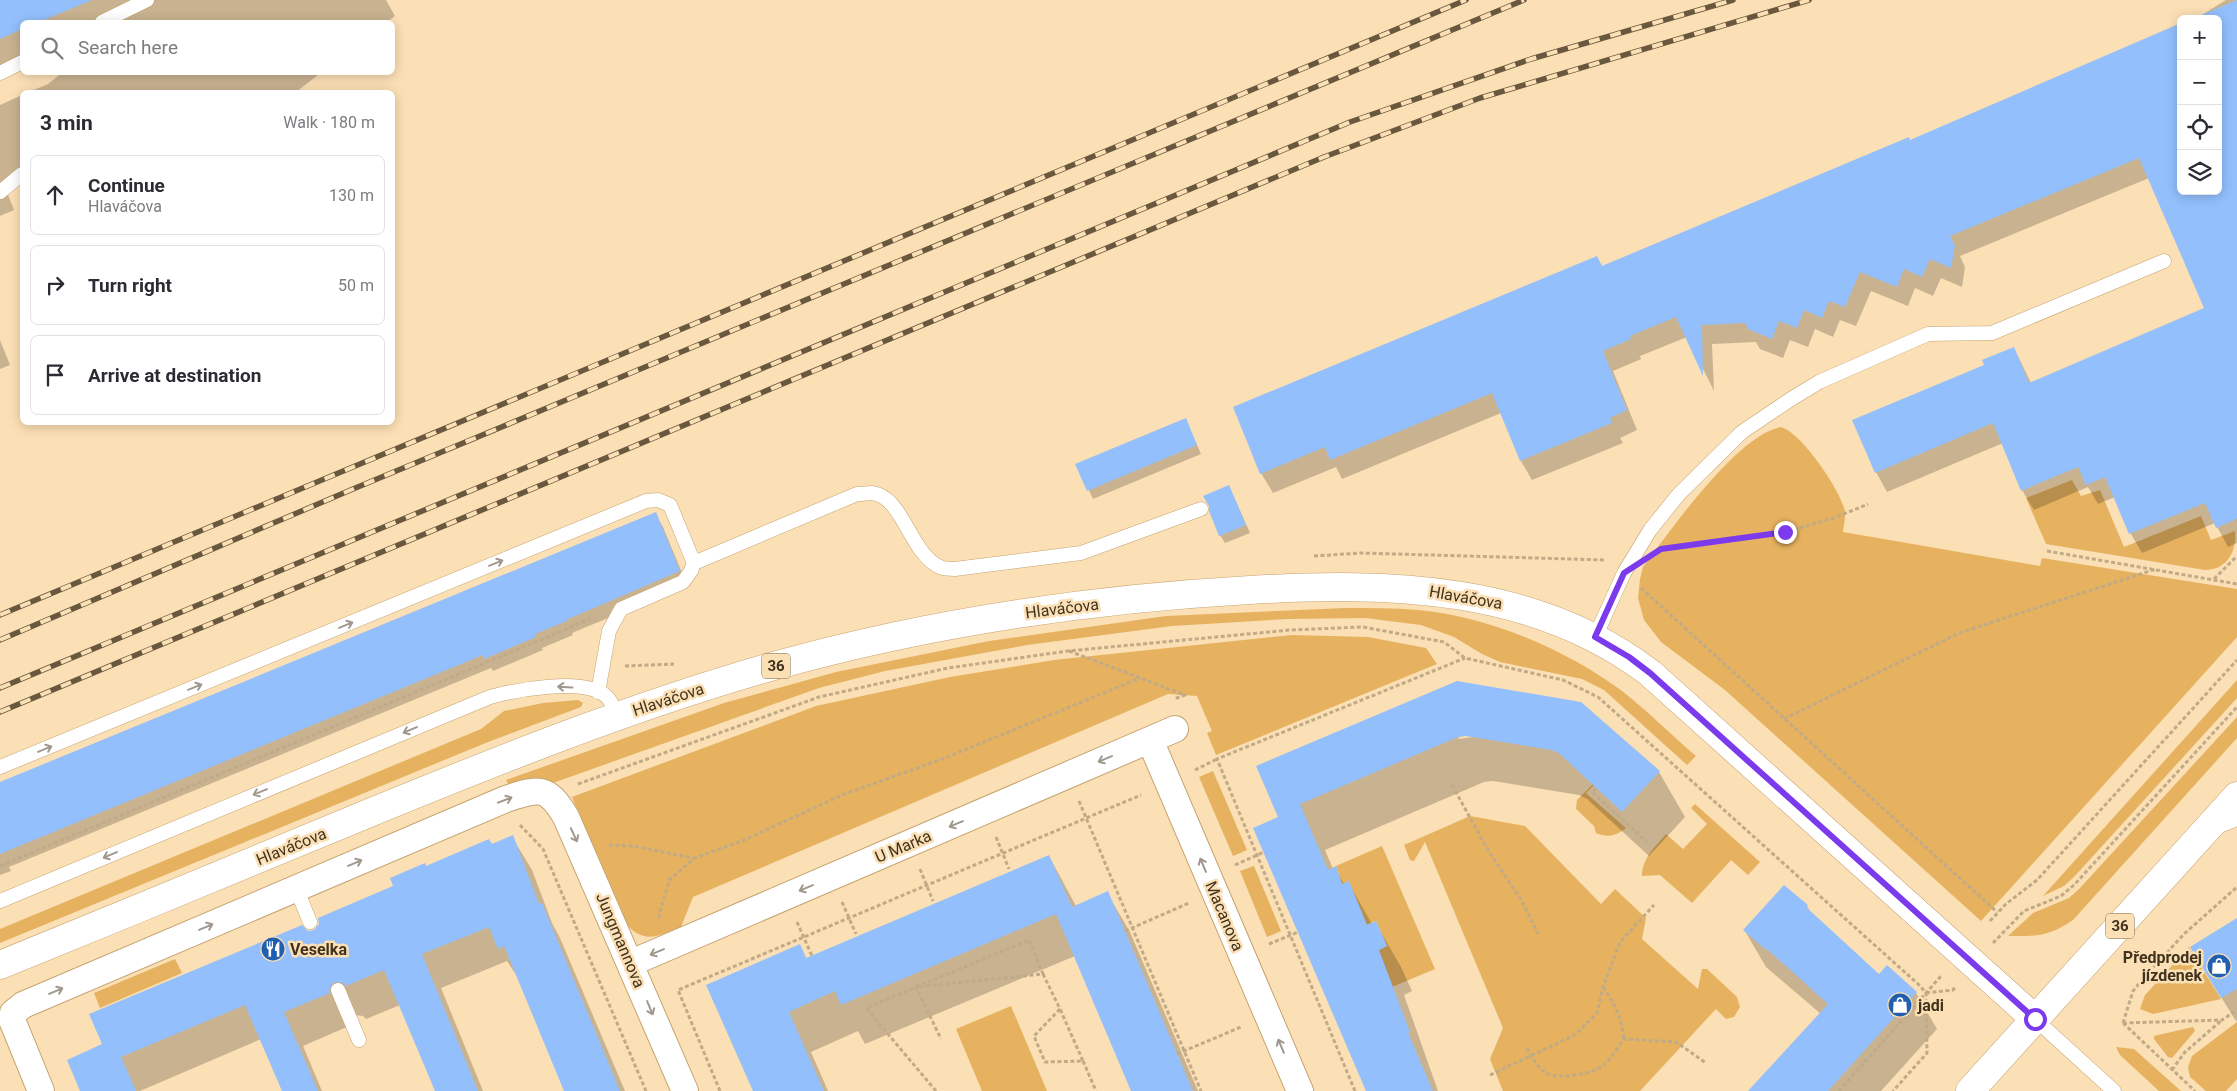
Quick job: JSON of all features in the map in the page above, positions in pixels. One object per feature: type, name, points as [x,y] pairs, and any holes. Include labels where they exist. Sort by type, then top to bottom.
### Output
[{"type":"main road","name":"Hlaváčova","points":[[0,965],[508,756],[617,716],[773,667],[859,645],[943,627],[1080,606],[1201,593],[1355,587],[1426,590],[1479,598],[1523,609],[1561,622],[1595,637],[1629,657],[1650,673],[2035,1019]]},
{"type":"main road","name":"36","points":[[2035,1019],[2237,796]]},
{"type":"main road","points":[[1970,1091],[2035,1019]]},
{"type":"street","name":"U Marka","points":[[631,963],[1176,729]]},
{"type":"street","name":"Macanova","points":[[1150,740],[1300,1091]]},
{"type":"street","points":[[41,1091],[14,1027],[13,1013],[23,1005],[506,799],[536,791],[549,794]]},
{"type":"street","name":"Jungmannova","points":[[549,794],[557,802],[566,817],[582,851],[685,1091]]},
{"type":"lane","points":[[106,20],[146,0]]},
{"type":"lane","points":[[0,73],[20,63]]},
{"type":"lane","points":[[0,192],[20,176]]},
{"type":"lane","points":[[1595,637],[1624,573],[1656,523],[1679,494],[1711,460],[1742,432],[1819,382],[1928,334],[1992,333],[2164,261]]},
{"type":"lane","points":[[694,563],[857,494],[872,493],[881,496],[892,504],[918,548],[929,560],[941,567],[955,569],[1081,553],[1201,509]]},
{"type":"lane","points":[[0,767],[646,501],[658,500],[670,505],[694,563],[692,571],[683,582],[621,609],[609,630],[598,692]]},
{"type":"lane","points":[[0,901],[473,703],[509,692],[548,686],[578,687],[604,694],[617,716]]},
{"type":"lane","points":[[2204,833],[2237,819]]},
{"type":"lane","points":[[296,888],[310,922]]},
{"type":"lane","points":[[338,990],[359,1040]]},
{"type":"lane","points":[[2035,1019],[2114,1091]]},
{"type":"path","points":[[1661,549],[1785,532],[1834,518],[1868,504]]},
{"type":"path","points":[[2047,551],[2237,584]]},
{"type":"path","points":[[1333,554],[1361,553],[1606,560],[1624,573],[1997,912]]},
{"type":"path","points":[[2214,579],[2237,556]]},
{"type":"path","points":[[1784,719],[1960,633],[2156,569]]},
{"type":"path","points":[[0,866],[577,624],[621,609]]},
{"type":"path","points":[[549,794],[819,697],[948,668],[1068,651],[1290,630],[1363,627],[1444,642],[1465,658],[1563,680],[1598,697],[1926,993],[1927,1053],[1893,1091]]},
{"type":"path","points":[[1068,651],[1185,695],[1165,703],[1176,729]]},
{"type":"path","points":[[720,1091],[678,990],[1168,783],[1216,759],[1465,658]]},
{"type":"path","points":[[1990,921],[1997,912],[2037,880],[2237,660]]},
{"type":"path","points":[[671,946],[659,914],[670,879],[694,858],[744,840],[842,794],[945,758],[1140,678]]},
{"type":"path","points":[[2004,930],[2024,911],[2060,896],[2074,885],[2237,707]]},
{"type":"path","points":[[1216,759],[1356,1091]]},
{"type":"path","points":[[1452,785],[1489,852],[1522,901],[1538,934]]},
{"type":"path","points":[[1596,788],[1592,792],[1647,842]]},
{"type":"path","points":[[985,811],[1009,869]]},
{"type":"path","points":[[1086,818],[1201,1091]]},
{"type":"path","points":[[514,819],[543,849],[646,1091]]},
{"type":"path","points":[[582,851],[604,844],[633,846],[694,858]]},
{"type":"path","points":[[2123,1023],[2133,991],[2142,980],[2184,934],[2237,887]]},
{"type":"path","points":[[1125,930],[1215,892]]},
{"type":"path","points":[[786,896],[812,956]]},
{"type":"path","points":[[1490,1075],[1575,1035],[1597,1013],[1603,987],[1620,942],[1654,904]]},
{"type":"path","points":[[936,1091],[866,1008],[1029,940],[1096,1091]]},
{"type":"path","points":[[916,987],[1043,974]]},
{"type":"path","points":[[1839,1091],[1941,976]]},
{"type":"path","points":[[916,987],[941,1038]]},
{"type":"path","points":[[1527,1048],[1531,1057],[1546,1073],[1560,1076],[1575,1076],[1605,1065],[1624,1039],[1613,1000],[1603,987]]},
{"type":"path","points":[[1926,993],[1953,990]]},
{"type":"path","points":[[1060,1009],[1034,1036],[1045,1062],[1083,1061]]},
{"type":"path","points":[[2172,1070],[2185,1052],[2222,1020],[2237,1010]]},
{"type":"path","points":[[1177,1054],[1268,1016]]},
{"type":"path","points":[[2123,1023],[2222,1020]]},
{"type":"path","points":[[2123,1023],[2196,1091]]},
{"type":"path","points":[[1624,1039],[1676,1042],[1706,1063]]},
{"type":"shaded area","points":[[1781,427],[1789,431],[1808,449],[1826,473],[1844,508],[1843,532],[2040,566],[2042,558],[2237,589],[2237,637],[1981,921],[1725,690],[1661,642],[1644,620],[1638,598],[1643,567],[1687,509],[1725,465],[1745,447],[1764,434]]},
{"type":"shaded area","points":[[2072,480],[2081,496],[2100,490],[2124,547],[2201,516],[2211,540],[2235,531],[2232,553],[2229,559],[2219,567],[2205,570],[2046,544],[2026,498]]},
{"type":"shaded area","points":[[1345,608],[1409,609],[1444,613],[1498,627],[1525,637],[1576,661],[1622,691],[1696,756],[1687,765],[1604,690],[1582,679],[1500,662],[1482,654],[1454,637],[1421,625],[1365,618],[1288,619],[1172,626],[1027,645],[885,671],[819,688],[553,783],[536,779],[508,784],[506,780],[724,703],[836,672],[989,641],[1166,616]]},
{"type":"shaded area","points":[[1292,635],[1368,637],[1426,648],[1437,664],[1216,755],[1207,733],[1212,731],[1197,696],[1168,694],[693,897],[681,927],[656,936],[649,937],[636,933],[622,920],[572,797],[816,706],[950,677],[1054,660]]},
{"type":"shaded area","points":[[2237,680],[2237,698],[2074,877],[2064,886],[2043,896]]},
{"type":"shaded area","points":[[578,700],[583,703],[581,707],[488,742],[0,943],[0,929],[481,729],[504,711],[543,703]]},
{"type":"shaded area","points":[[2237,717],[2237,738],[2073,920],[2049,933],[2008,936],[2033,913],[2069,898],[2080,888]]},
{"type":"shaded area","points":[[1213,771],[1247,850],[1233,856],[1199,777]]},
{"type":"shaded area","points":[[1593,784],[1586,793],[1626,828],[1619,833],[1608,836],[1596,833],[1594,826],[1576,809],[1577,800]]},
{"type":"shaded area","points":[[1695,804],[1760,862],[1748,875],[1731,860],[1692,903],[1660,875],[1642,876],[1647,858],[1666,834],[1683,849],[1707,824],[1691,808]]},
{"type":"shaded area","points":[[1470,816],[1525,826],[1601,904],[1615,889],[1646,918],[1642,939],[1698,989],[1702,969],[1707,969],[1737,997],[1740,1007],[1734,1017],[1726,1019],[1716,1009],[1640,1091],[1503,1091],[1490,1059],[1503,1028],[1425,842],[1414,861],[1410,860],[1404,845]]},
{"type":"shaded area","points":[[1382,846],[1435,969],[1387,989],[1372,953],[1387,946],[1376,921],[1361,927],[1349,881],[1342,884],[1336,866]]},
{"type":"shaded area","points":[[1254,866],[1281,931],[1267,937],[1240,871]]},
{"type":"shaded area","points":[[2189,947],[2221,999],[2153,1014],[2140,1009],[2145,995]]},
{"type":"shaded area","points":[[175,959],[182,973],[100,1008],[94,993]]},
{"type":"shaded area","points":[[1011,1006],[1047,1091],[982,1091],[956,1029]]},
{"type":"shaded area","points":[[2237,1022],[2237,1079],[2226,1091],[2206,1091],[2190,1077],[2188,1067],[2192,1056]]},
{"type":"shaded area","points":[[2193,1027],[2195,1031],[2172,1058],[2168,1057],[2154,1039],[2154,1036]]},
{"type":"shaded area","points":[[2116,1047],[2134,1049],[2181,1091],[2159,1091],[2120,1055]]},
{"type":"building","points":[[0,0],[92,0],[44,20],[20,20],[20,30],[0,39]]},
{"type":"building","points":[[2237,0],[2237,519],[2216,528],[2205,503],[2129,534],[2105,477],[2086,485],[2078,467],[2021,491],[1993,423],[1875,473],[1852,420],[1984,365],[1982,360],[2014,347],[2029,383],[2204,308],[2139,158],[1950,236],[1955,246],[1951,268],[1930,259],[1922,277],[1904,269],[1897,287],[1860,272],[1845,307],[1829,301],[1822,318],[1804,310],[1797,328],[1779,321],[1772,339],[1748,329],[1745,323],[1702,325],[1703,376],[1676,317],[1630,336],[1631,339],[1603,351],[1627,410],[1610,418],[1612,423],[1520,461],[1492,393],[1330,460],[1325,447],[1260,474],[1233,407],[1597,256],[1602,266],[1909,137],[1910,140],[2177,25],[2177,195],[2222,195],[2222,15],[2201,15]]},
{"type":"building","points":[[1186,418],[1197,445],[1087,491],[1075,464]]},
{"type":"building","points":[[1229,485],[1246,525],[1219,536],[1209,511],[1209,506],[1203,496]]},
{"type":"building","points":[[656,512],[680,571],[566,620],[535,634],[536,637],[484,659],[483,655],[0,854],[0,782]]},
{"type":"building","points":[[1457,681],[1581,702],[1660,771],[1622,812],[1560,754],[1552,750],[1466,736],[1458,737],[1300,804],[1328,870],[1336,866],[1342,884],[1349,881],[1367,925],[1376,921],[1387,946],[1379,950],[1410,1032],[1408,1033],[1433,1091],[1366,1091],[1253,828],[1278,817],[1256,766]]},
{"type":"building","points":[[513,835],[539,904],[542,903],[620,1091],[564,1091],[504,946],[498,949],[489,927],[422,954],[478,1091],[435,1091],[384,970],[346,986],[343,983],[335,982],[331,985],[330,993],[284,1012],[318,1091],[282,1091],[245,1005],[121,1057],[136,1091],[80,1091],[67,1060],[102,1044],[89,1014],[302,925],[308,931],[314,930],[319,924],[318,918],[393,886],[390,878],[425,863],[426,866],[489,839],[492,844]]},
{"type":"building","points":[[1049,855],[1072,907],[1108,891],[1193,1091],[1131,1091],[1056,914],[841,1005],[835,991],[789,1012],[824,1091],[753,1091],[706,985],[800,944],[806,958]]},
{"type":"building","points":[[1784,885],[1808,905],[1806,907],[1879,974],[1887,965],[1917,992],[1828,1091],[1748,1091],[1828,1004],[1743,930]]},
{"type":"building","points":[[2237,918],[2237,989],[2221,998],[2190,947]]},
{"type":"railway","points":[[0,615],[1466,0]]},
{"type":"railway","points":[[0,640],[353,489],[1524,0]]},
{"type":"railway","points":[[0,688],[1350,122],[1531,59],[1733,0]]},
{"type":"railway","points":[[0,712],[1324,157],[1480,98],[1809,0]]},
{"type":"place","name":"Veselka","points":[[273,949]]},
{"type":"place","name":"Předprodej jízdenek","points":[[2219,966]]},
{"type":"place","name":"jadi","points":[[1900,1005]]},
{"type":"route","points":[[1785,532],[1661,549],[1624,573],[1595,637],[1629,657],[1650,673],[2035,1019]]}]
